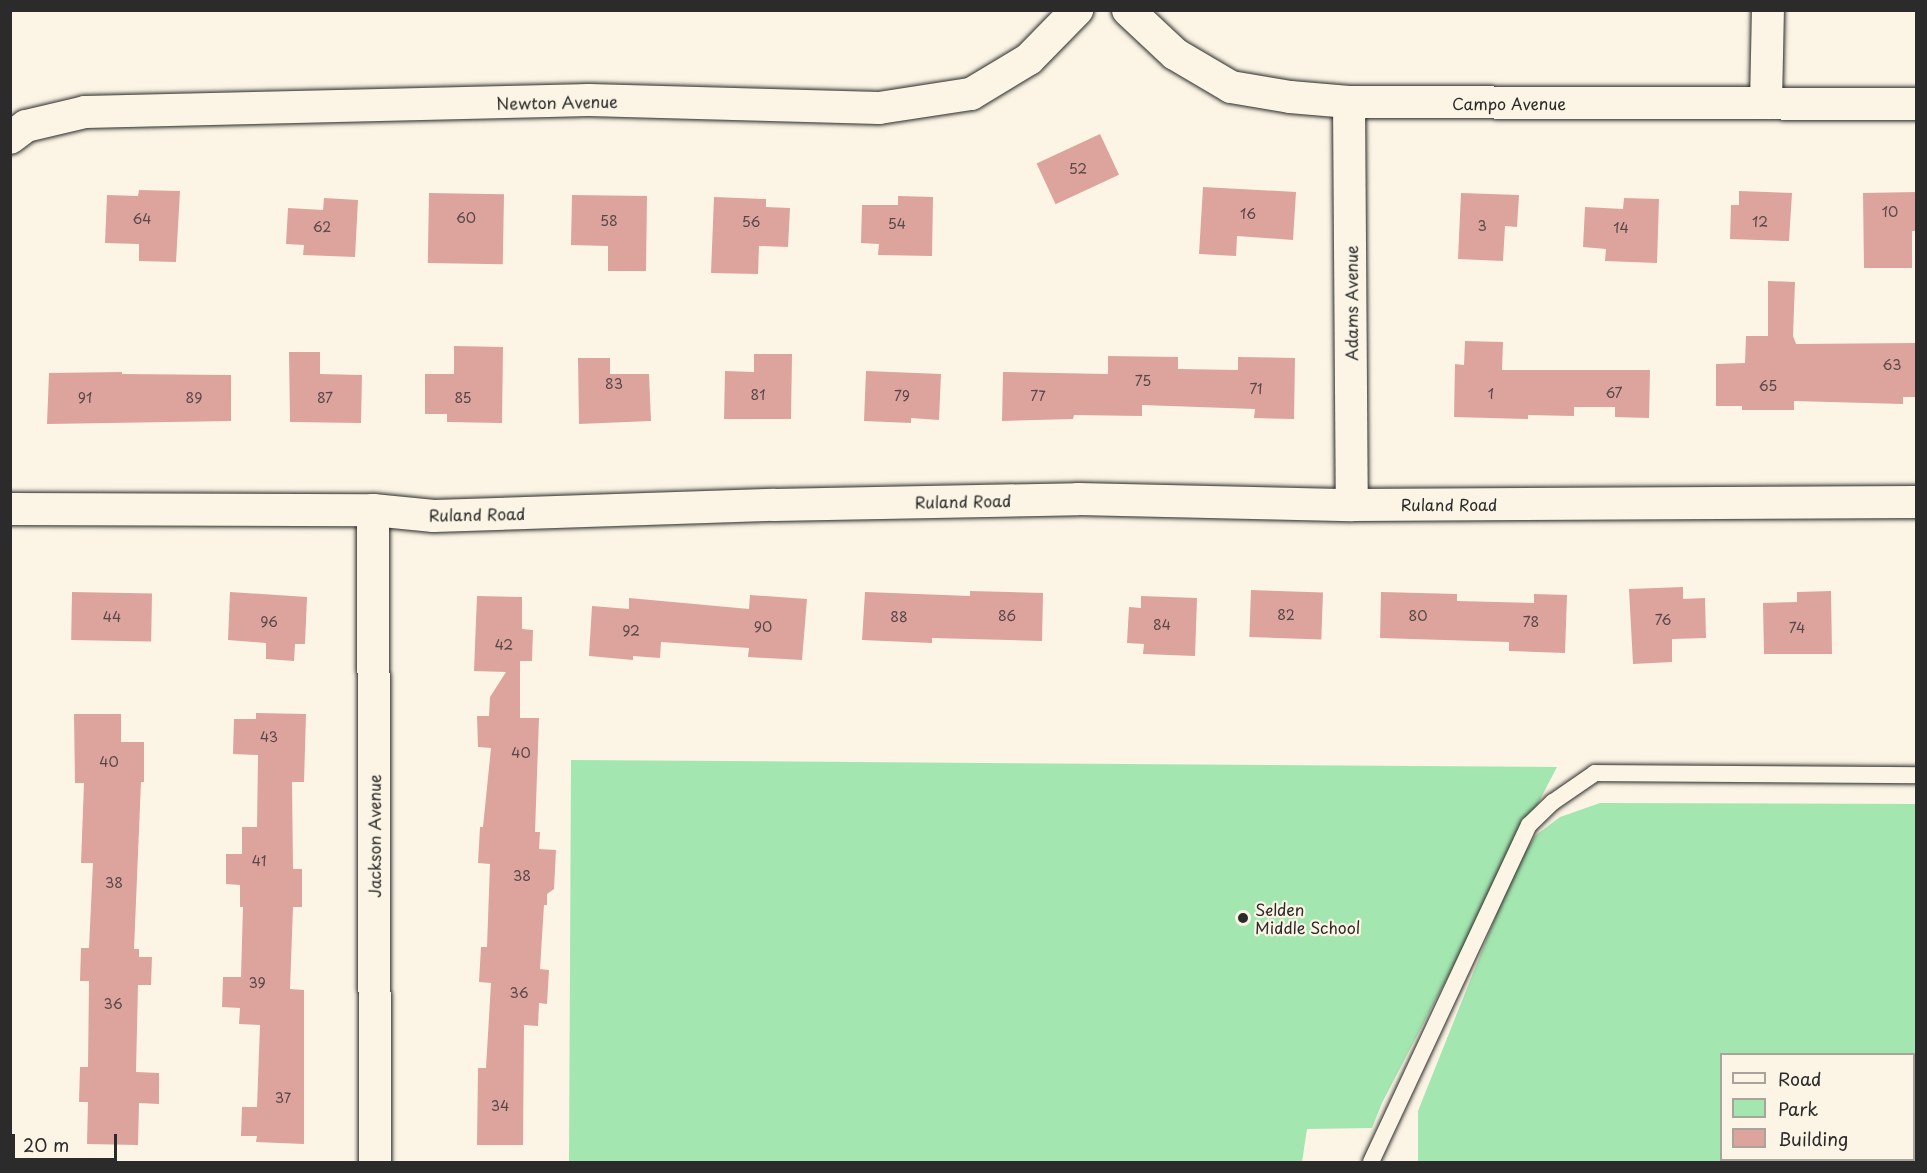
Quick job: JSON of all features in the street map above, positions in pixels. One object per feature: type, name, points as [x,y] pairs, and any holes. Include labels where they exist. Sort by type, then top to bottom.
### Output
[{"type":"street","name":"Newton Avenue","points":[[10,138],[26,126],[85,112],[589,100],[879,108],[971,94],[1029,60],[1077,10]]},
{"type":"street","name":"Campo Avenue","points":[[1128,10],[1175,54],[1231,87],[1349,102],[1917,104]]},
{"type":"street","points":[[1766,103],[1768,10]]},
{"type":"street","name":"Adams Avenue","points":[[1349,102],[1352,504]]},
{"type":"street","name":"Ruland Road","points":[[10,509],[373,510],[434,516],[774,505],[1078,499],[1352,504],[1917,502]]},
{"type":"street","name":"Jackson Avenue","points":[[373,510],[375,1162]]},
{"type":"lane","points":[[1371,1162],[1529,825],[1553,802],[1595,773],[1917,775]]},
{"type":"green space","name":"Selden Middle School","points":[[571,760],[1557,767],[1382,1103],[1372,1128],[1307,1129],[1302,1162],[569,1162]]},
{"type":"green space","points":[[1600,803],[1916,804],[1916,1162],[1418,1162],[1418,1111],[1517,863],[1536,835],[1560,817]]},
{"type":"building","points":[[1100,134],[1119,175],[1056,204],[1037,164]]},
{"type":"building","points":[[1203,187],[1296,192],[1293,240],[1237,236],[1236,256],[1199,254]]},
{"type":"building","points":[[139,190],[180,191],[176,262],[139,261],[139,244],[105,243],[107,195],[138,196]]},
{"type":"building","points":[[1739,191],[1792,193],[1789,241],[1730,239],[1731,205],[1739,205]]},
{"type":"building","points":[[1917,192],[1917,231],[1912,231],[1912,268],[1864,268],[1863,193]]},
{"type":"building","points":[[429,193],[504,194],[503,264],[428,263]]},
{"type":"building","points":[[1461,193],[1519,195],[1517,227],[1505,226],[1503,261],[1458,259]]},
{"type":"building","points":[[572,195],[647,196],[646,271],[608,271],[608,246],[571,245]]},
{"type":"building","points":[[898,196],[933,197],[932,256],[878,255],[879,244],[861,243],[862,205],[898,205]]},
{"type":"building","points":[[714,197],[766,199],[766,207],[790,208],[788,247],[759,246],[758,274],[711,273]]},
{"type":"building","points":[[324,198],[358,200],[355,257],[303,255],[304,245],[286,244],[288,208],[323,210]]},
{"type":"building","points":[[1624,198],[1659,199],[1657,263],[1605,261],[1606,249],[1583,247],[1585,207],[1623,209]]},
{"type":"building","points":[[1768,281],[1795,282],[1793,336],[1796,344],[1917,343],[1917,397],[1903,397],[1903,404],[1794,401],[1794,410],[1742,410],[1742,406],[1716,406],[1716,364],[1745,363],[1746,336],[1768,336]]},
{"type":"building","points":[[1465,341],[1503,342],[1502,370],[1650,370],[1649,418],[1615,417],[1615,407],[1574,407],[1574,416],[1528,415],[1528,419],[1454,417],[1455,364],[1464,365]]},
{"type":"building","points":[[454,346],[503,347],[502,423],[447,422],[447,414],[425,414],[425,374],[454,374]]},
{"type":"building","points":[[289,352],[320,352],[320,374],[362,375],[361,423],[290,422]]},
{"type":"building","points":[[754,354],[792,354],[791,419],[724,419],[725,371],[754,372]]},
{"type":"building","points":[[1108,356],[1178,357],[1178,369],[1238,370],[1238,357],[1295,358],[1294,419],[1254,418],[1255,409],[1142,405],[1142,416],[1074,415],[1073,419],[1002,421],[1003,372],[1108,374]]},
{"type":"building","points":[[578,358],[610,358],[610,374],[649,374],[651,421],[579,424]]},
{"type":"building","points":[[866,371],[941,374],[939,420],[911,418],[911,423],[864,421]]},
{"type":"building","points":[[122,372],[122,374],[231,375],[231,421],[47,424],[49,373]]},
{"type":"building","points":[[1683,587],[1683,599],[1705,598],[1706,638],[1672,639],[1672,662],[1633,664],[1629,589]]},
{"type":"building","points":[[1251,590],[1323,593],[1321,639],[1249,637]]},
{"type":"building","points":[[970,591],[1043,593],[1042,641],[932,638],[932,643],[862,640],[865,592],[970,596]]},
{"type":"building","points":[[1831,591],[1832,654],[1764,654],[1763,603],[1797,602],[1797,592]]},
{"type":"building","points":[[72,592],[152,593],[151,641],[71,640]]},
{"type":"building","points":[[230,592],[307,597],[305,644],[295,644],[294,661],[266,659],[266,643],[228,640]]},
{"type":"building","points":[[1381,592],[1457,594],[1457,601],[1534,603],[1534,594],[1567,595],[1565,653],[1509,651],[1509,642],[1380,638]]},
{"type":"building","points":[[750,595],[807,599],[802,660],[748,657],[749,648],[661,642],[660,658],[633,656],[633,660],[589,656],[592,606],[629,609],[629,598],[749,609]]},
{"type":"building","points":[[477,596],[522,597],[522,629],[533,630],[532,661],[520,661],[520,718],[539,718],[535,832],[540,832],[539,849],[556,850],[554,889],[547,894],[547,905],[544,905],[540,969],[549,970],[547,1004],[539,1003],[538,1026],[524,1025],[523,1145],[477,1145],[478,1068],[486,1068],[491,983],[479,982],[481,947],[487,947],[490,864],[478,863],[480,827],[483,827],[491,748],[478,747],[477,716],[489,716],[490,697],[506,672],[474,671]]},
{"type":"building","points":[[1141,596],[1197,598],[1195,656],[1143,654],[1144,644],[1127,643],[1129,607],[1141,608]]},
{"type":"building","points":[[256,713],[306,714],[304,782],[292,782],[293,869],[302,869],[302,907],[293,907],[290,989],[304,990],[304,1144],[256,1142],[257,1136],[241,1136],[242,1107],[257,1107],[260,1025],[239,1024],[240,1008],[222,1007],[223,977],[241,977],[243,907],[240,907],[240,885],[226,884],[226,854],[242,854],[242,827],[257,827],[258,755],[233,754],[234,719],[256,719]]},
{"type":"building","points":[[74,714],[121,714],[121,742],[144,742],[144,782],[141,782],[134,949],[139,949],[139,957],[152,957],[151,985],[138,985],[136,1072],[159,1073],[159,1104],[139,1103],[138,1145],[87,1144],[88,1102],[79,1102],[80,1067],[88,1067],[89,981],[80,981],[81,948],[89,948],[93,863],[81,863],[84,783],[75,783]]},
{"type":"place","name":"Selden Middle School","points":[[1243,918]]}]
